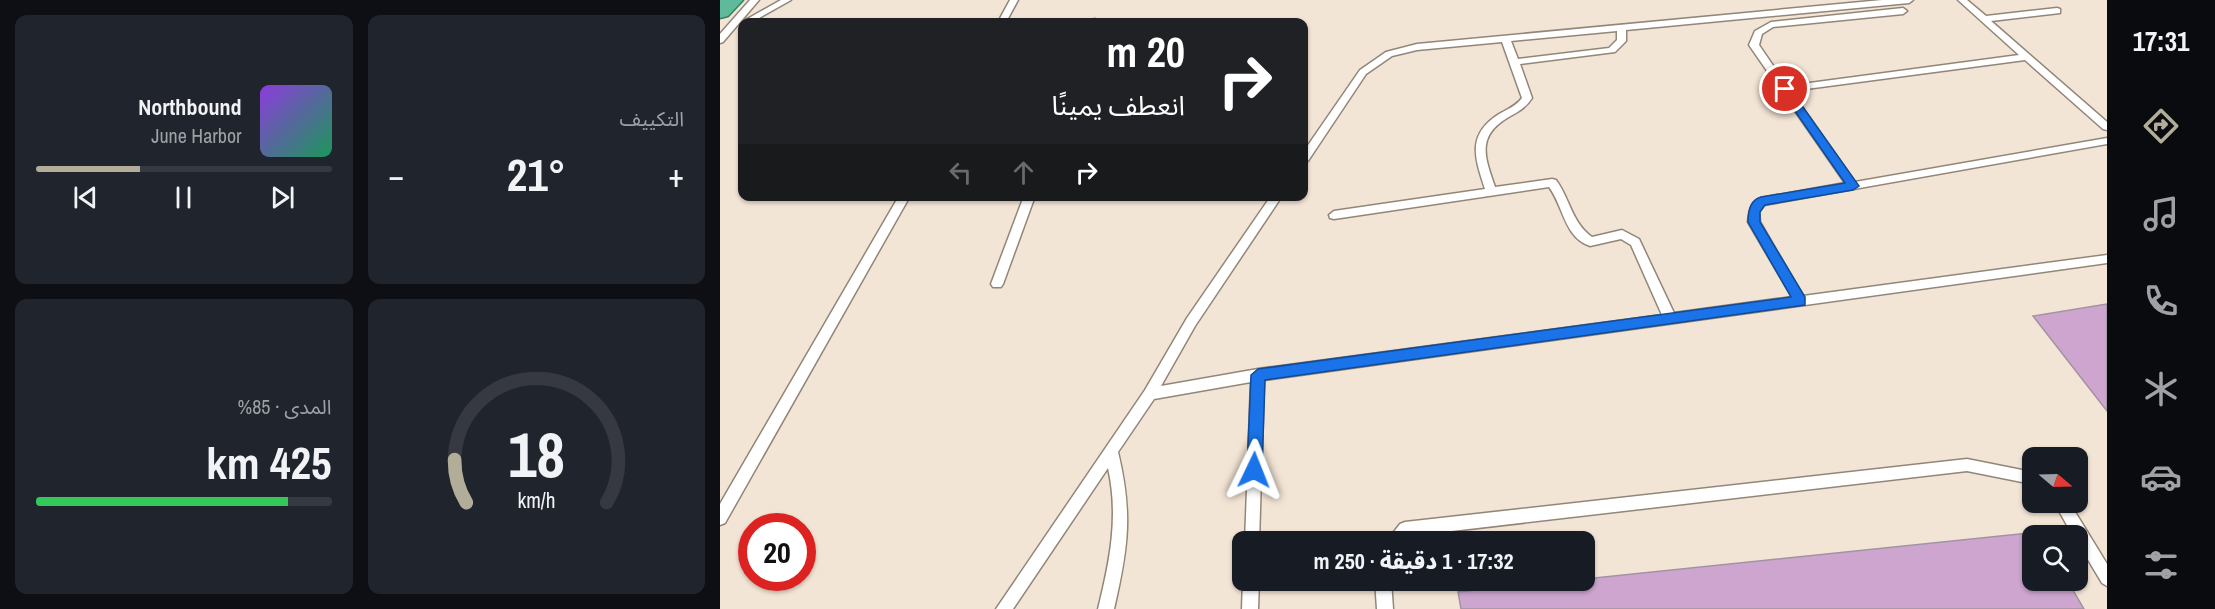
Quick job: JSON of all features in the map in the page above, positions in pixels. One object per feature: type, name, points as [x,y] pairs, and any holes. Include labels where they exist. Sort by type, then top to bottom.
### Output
[{"type":"highway","points":[[720,11],[731,0]]},
{"type":"lane","points":[[740,18],[755,0]]},
{"type":"lane","points":[[753,18],[787,0]]},
{"type":"lane","points":[[1004,18],[1014,0]]},
{"type":"lane","points":[[1308,152],[1363,72],[1389,54],[1417,47],[1909,0]]},
{"type":"lane","points":[[1962,0],[2107,127]]},
{"type":"lane","points":[[1853,186],[1754,45],[1758,33],[1771,25],[1903,11]]},
{"type":"lane","points":[[1983,19],[2057,11]]},
{"type":"lane","points":[[720,42],[738,20]]},
{"type":"lane","points":[[1514,62],[1612,50],[1622,41],[1621,27]]},
{"type":"lane","points":[[720,42],[738,28]]},
{"type":"lane","points":[[1491,190],[1480,156],[1479,141],[1488,127],[1523,106],[1527,98],[1506,39]]},
{"type":"lane","points":[[1785,89],[2026,57]]},
{"type":"lane","points":[[1800,301],[1754,222],[1754,211],[1761,202],[2107,141]]},
{"type":"lane","points":[[1334,215],[1491,190],[1552,183],[1559,191],[1576,234],[1590,242],[1622,234],[1635,242],[1670,318]]},
{"type":"lane","points":[[720,518],[902,201]]},
{"type":"lane","points":[[997,284],[1028,201]]},
{"type":"lane","points":[[1004,609],[1150,394],[1191,322],[1274,201]]},
{"type":"lane","points":[[1150,394],[1258,375],[2107,259]]},
{"type":"lane","points":[[1252,531],[1258,375]]},
{"type":"lane","points":[[1106,609],[1118,561],[1123,512],[1121,490],[1111,451]]},
{"type":"lane","points":[[1404,531],[1967,465],[2022,476]]},
{"type":"lane","points":[[2068,513],[2107,578]]},
{"type":"lane","points":[[1250,609],[1251,591]]},
{"type":"lane","points":[[1384,591],[1385,609]]},
{"type":"building","points":[[2107,304],[2107,411],[2033,316]]},
{"type":"building","points":[[2022,534],[2022,591],[2073,591],[2084,609],[1461,609],[1458,592],[1595,591],[1595,578]]},
{"type":"route","points":[[1254,470],[1258,375],[1800,301],[1754,222],[1754,211],[1761,202],[1853,186],[1785,89]]}]
